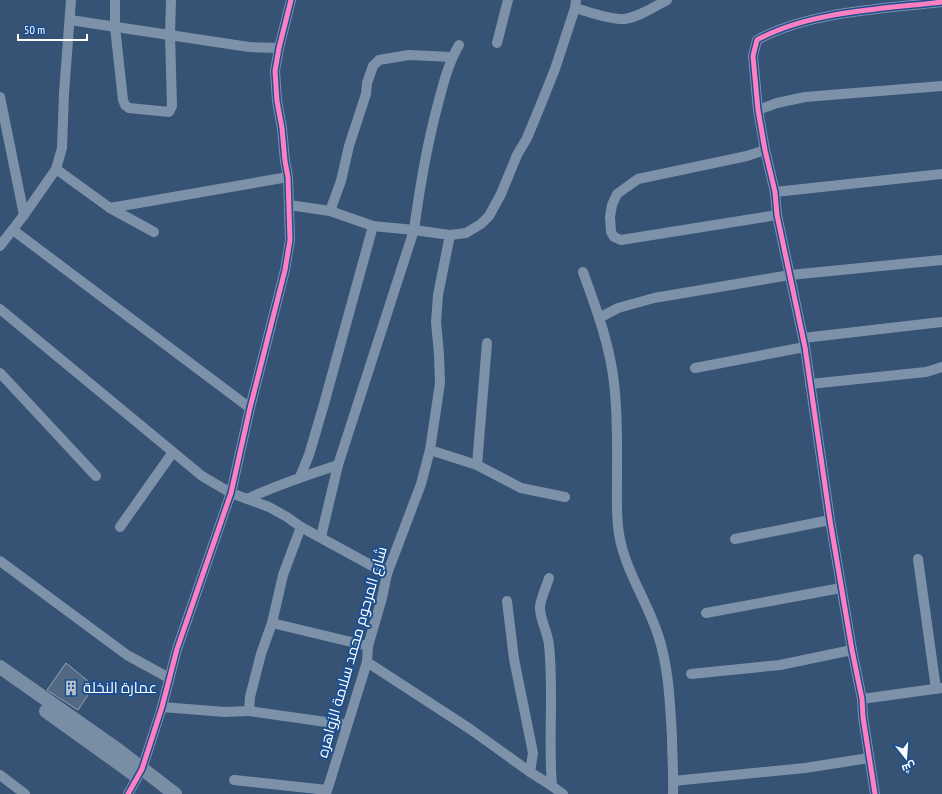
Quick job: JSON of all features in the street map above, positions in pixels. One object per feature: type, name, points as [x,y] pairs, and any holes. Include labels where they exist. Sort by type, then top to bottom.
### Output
[{"type":"main road","points":[[0,667],[118,750],[161,794]]},
{"type":"main road","points":[[0,679],[140,773],[175,794]]},
{"type":"street","points":[[0,246],[56,169],[62,148],[64,93],[71,0]]},
{"type":"street","points":[[115,0],[115,27],[122,100],[129,108],[169,112],[171,110],[171,0]]},
{"type":"street","points":[[128,794],[140,773],[162,706],[189,612],[231,493],[250,408],[285,270],[290,240],[288,177],[277,101],[275,71],[291,0]]},
{"type":"street","points":[[497,43],[508,0]]},
{"type":"street","points":[[289,205],[330,211],[373,226],[450,235],[466,233],[481,224],[489,216],[501,194],[517,155],[542,104],[576,4],[606,16],[624,19],[646,12],[667,0]]},
{"type":"street","points":[[874,794],[863,717],[862,699],[852,650],[830,520],[804,342],[777,216],[775,192],[765,150],[758,110],[753,56],[758,40],[773,32],[799,23],[862,11],[942,2]]},
{"type":"street","points":[[70,20],[249,47],[279,48]]},
{"type":"street","points":[[321,537],[338,465],[414,230],[422,170],[432,124],[452,57],[459,45]]},
{"type":"street","points":[[330,211],[341,181],[349,146],[366,94],[366,83],[373,66],[379,60],[409,55],[452,57]]},
{"type":"street","points":[[758,110],[777,103],[806,97],[942,86]]},
{"type":"street","points":[[0,97],[24,215]]},
{"type":"street","points":[[765,150],[740,158],[638,179],[617,194],[612,205],[610,217],[611,232],[614,237],[621,240],[777,216]]},
{"type":"street","points":[[56,169],[110,208],[154,232]]},
{"type":"street","points":[[775,192],[942,174]]},
{"type":"street","points":[[110,208],[288,177]]},
{"type":"street","points":[[300,477],[309,456],[373,226]]},
{"type":"street","points":[[13,230],[250,408]]},
{"type":"street","name":"شارع المرحوم محمد سلامة الزواهره","points":[[326,792],[367,662],[368,646],[382,598],[387,574],[421,484],[430,450],[440,383],[436,322],[438,295],[450,235]]},
{"type":"street","points":[[599,318],[618,308],[654,298],[790,275],[942,260]]},
{"type":"street","points":[[583,272],[599,318],[614,382],[619,533],[624,556],[650,612],[661,646],[668,677],[674,781],[673,794]]},
{"type":"street","points":[[0,309],[202,476],[231,493],[269,507],[301,527],[387,574]]},
{"type":"street","points":[[695,368],[804,342],[942,323]]},
{"type":"street","points":[[477,465],[487,343]]},
{"type":"street","points":[[810,384],[926,372],[942,367]]},
{"type":"street","points":[[0,373],[96,476]]},
{"type":"street","points":[[430,450],[477,465],[521,488],[565,497]]},
{"type":"street","points":[[120,527],[173,452]]},
{"type":"street","points":[[247,499],[273,487],[338,465]]},
{"type":"street","points":[[735,539],[830,520]]},
{"type":"street","points":[[249,711],[250,697],[261,654],[272,623],[283,575],[301,527]]},
{"type":"street","points":[[862,699],[939,689],[918,559]]},
{"type":"street","points":[[0,561],[127,655],[169,678]]},
{"type":"street","points":[[549,578],[540,605],[540,612],[549,643],[552,690],[550,763],[552,786]]},
{"type":"street","points":[[706,613],[842,588]]},
{"type":"street","points":[[507,601],[514,658],[533,753],[530,772]]},
{"type":"street","points":[[272,623],[368,646]]},
{"type":"street","points":[[692,674],[780,665],[852,650]]},
{"type":"street","points":[[367,662],[470,729],[563,794]]},
{"type":"street","points":[[162,706],[225,712],[249,711],[347,725]]},
{"type":"street","points":[[674,781],[805,768],[869,758]]},
{"type":"street","points":[[0,775],[25,794]]},
{"type":"street","points":[[234,780],[326,792]]},
{"type":"building","name":"عمارة النخلة","points":[[66,663],[94,686],[78,710],[47,690]]},
{"type":"cycle path","points":[[128,794],[142,769],[162,707],[177,649],[231,493],[250,408],[285,270],[290,240],[288,177],[277,101],[275,71],[291,0]]},
{"type":"cycle path","points":[[875,794],[863,717],[862,699],[852,650],[830,520],[805,347],[777,215],[775,192],[765,150],[758,110],[753,56],[757,40],[778,30],[800,23],[823,17],[872,9],[942,2]]},
{"type":"place","name":"عمارة النخلة","points":[[71,688]]}]
